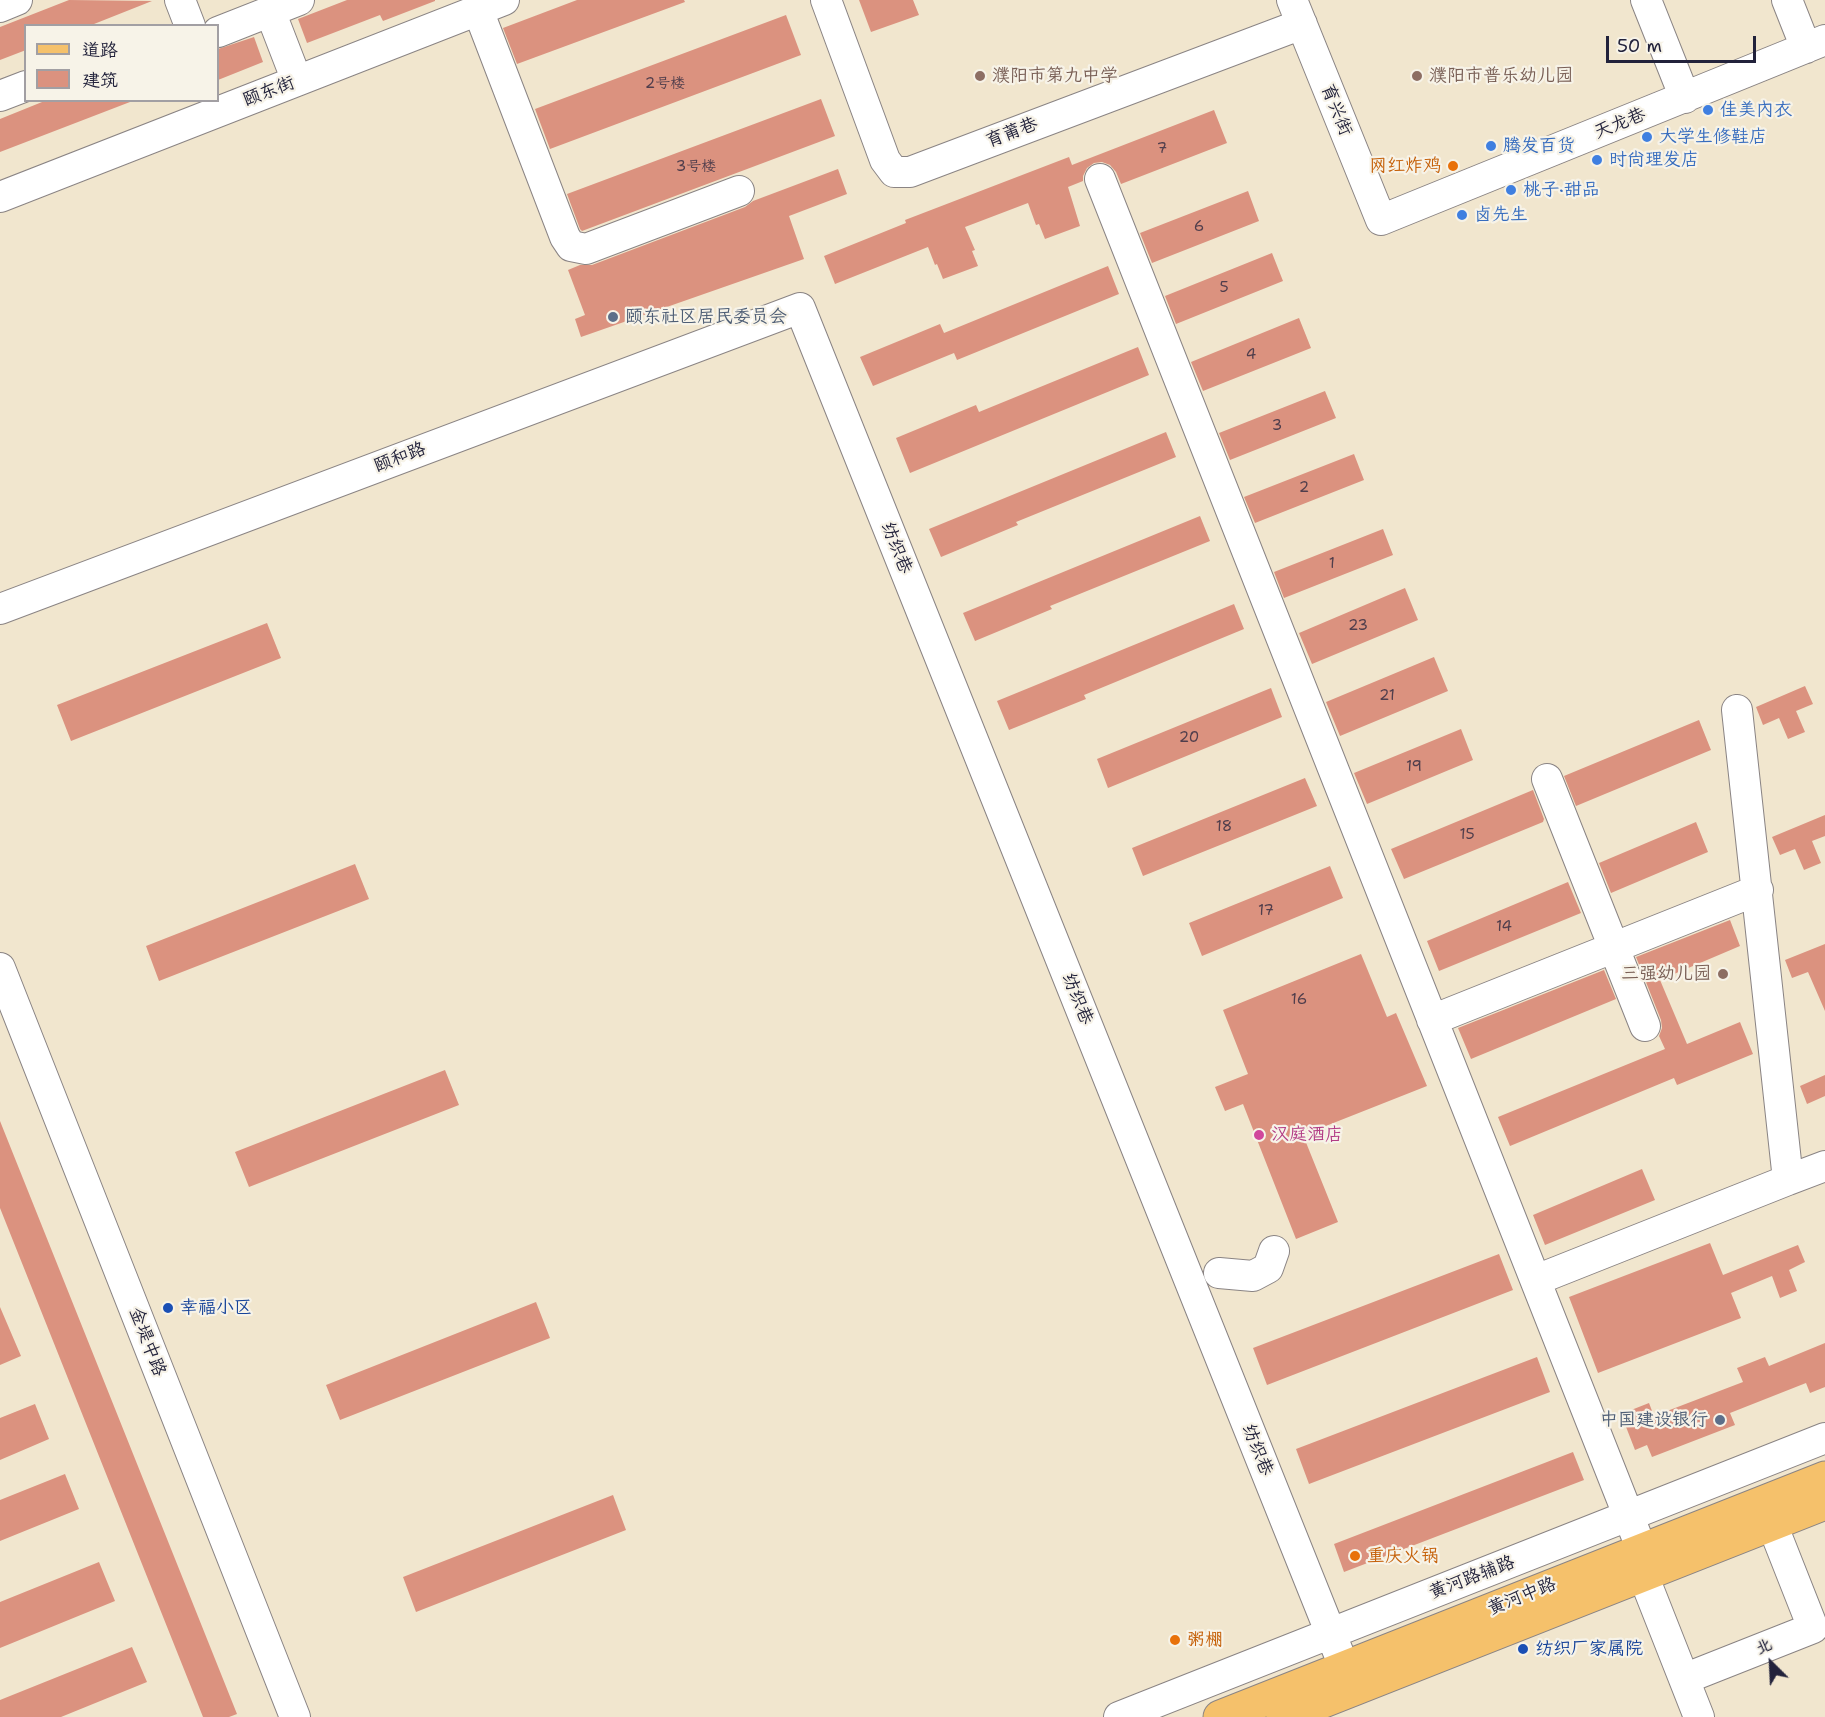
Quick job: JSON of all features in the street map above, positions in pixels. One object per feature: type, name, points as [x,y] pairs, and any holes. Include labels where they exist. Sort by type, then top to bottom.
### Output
[{"type":"main road","name":"黄河中路","points":[[1220,1717],[1349,1679],[1643,1562],[1825,1478]]},
{"type":"main road","name":"黄河中路","points":[[1643,1562],[1772,1524],[1825,1503]]},
{"type":"main road","name":"黄河中路","points":[[1283,1717],[1349,1679]]},
{"type":"street","points":[[0,7],[17,0]]},
{"type":"street","points":[[219,32],[299,0]]},
{"type":"street","name":"育莆巷","points":[[826,0],[885,160],[894,172],[910,172],[1297,12]]},
{"type":"street","points":[[1646,0],[1684,98]]},
{"type":"street","points":[[1787,0],[1815,44]]},
{"type":"street","points":[[491,5],[565,237],[571,246],[586,249],[739,191]]},
{"type":"street","name":"颐东街","points":[[0,197],[491,5]]},
{"type":"street","points":[[270,11],[297,81]]},
{"type":"street","name":"育兴街","points":[[1297,12],[1381,220]]},
{"type":"street","name":"天龙巷","points":[[1381,220],[1815,44]]},
{"type":"street","points":[[1100,179],[1630,1516],[1643,1562],[1699,1717]]},
{"type":"street","name":"颐和路","points":[[0,609],[800,308]]},
{"type":"street","name":"纺织巷","points":[[800,308],[1349,1679]]},
{"type":"street","points":[[1737,710],[1788,1180]]},
{"type":"street","points":[[1547,779],[1645,1026]]},
{"type":"street","points":[[1432,1020],[1758,890]]},
{"type":"street","name":"金堤中路","points":[[0,968],[295,1717]]},
{"type":"street","points":[[1536,1280],[1825,1166]]},
{"type":"street","points":[[1219,1273],[1252,1276],[1268,1268],[1274,1251]]},
{"type":"street","name":"黄河路辅路","points":[[1119,1717],[1825,1438]]},
{"type":"street","points":[[1684,1679],[1814,1628],[1772,1524]]},
{"type":"building","points":[[69,0],[152,1],[94,24],[24,24],[24,51],[0,60],[0,27]]},
{"type":"building","points":[[347,0],[435,1],[383,21],[380,15],[307,43],[298,19]]},
{"type":"building","points":[[577,0],[684,0],[685,2],[517,64],[503,28]]},
{"type":"building","points":[[859,0],[913,0],[919,15],[871,32]]},
{"type":"building","points":[[786,15],[801,55],[550,149],[535,109]]},
{"type":"building","points":[[254,37],[263,62],[219,80],[219,49]]},
{"type":"building","points":[[821,99],[835,136],[582,231],[580,229],[567,194]]},
{"type":"building","points":[[42,102],[130,102],[0,152],[0,119]]},
{"type":"building","points":[[1214,110],[1227,143],[1121,184],[1110,165],[1102,162],[1094,163],[1087,168],[1083,181],[1068,187],[1080,226],[1045,239],[1039,224],[1036,225],[1028,203],[965,227],[975,250],[972,251],[978,266],[943,279],[928,247],[835,284],[824,256],[906,223],[905,220],[1069,157],[1072,165]]},
{"type":"building","points":[[838,169],[847,194],[789,216],[804,259],[581,337],[575,319],[585,315],[568,270],[580,265],[592,265]]},
{"type":"building","points":[[1248,191],[1259,221],[1152,263],[1140,233]]},
{"type":"building","points":[[1272,253],[1283,281],[1176,324],[1165,296]]},
{"type":"building","points":[[1108,266],[1119,294],[957,360],[954,353],[873,386],[860,357],[940,324],[944,333]]},
{"type":"building","points":[[1299,318],[1311,348],[1203,391],[1191,362]]},
{"type":"building","points":[[1138,347],[1149,375],[910,473],[896,438],[976,405],[979,412]]},
{"type":"building","points":[[1325,391],[1336,418],[1230,460],[1219,433]]},
{"type":"building","points":[[1166,432],[1176,457],[1016,522],[1018,525],[941,557],[929,529]]},
{"type":"building","points":[[1354,454],[1364,480],[1255,523],[1244,497]]},
{"type":"building","points":[[1200,516],[1210,541],[1050,606],[1052,609],[975,641],[963,613]]},
{"type":"building","points":[[1383,529],[1393,555],[1284,598],[1274,572]]},
{"type":"building","points":[[1405,588],[1418,620],[1312,664],[1299,633]]},
{"type":"building","points":[[1234,604],[1244,629],[1084,695],[1086,699],[1009,730],[997,701]]},
{"type":"building","points":[[267,623],[281,658],[71,741],[57,705]]},
{"type":"building","points":[[1434,657],[1448,691],[1340,736],[1326,702]]},
{"type":"building","points":[[1805,686],[1813,704],[1796,711],[1805,732],[1788,739],[1779,718],[1763,725],[1756,707]]},
{"type":"building","points":[[1271,688],[1282,717],[1108,788],[1097,759]]},
{"type":"building","points":[[1699,720],[1711,750],[1576,806],[1564,776]]},
{"type":"building","points":[[1461,729],[1473,760],[1367,804],[1354,773]]},
{"type":"building","points":[[1305,778],[1317,806],[1143,876],[1132,848]]},
{"type":"building","points":[[1533,790],[1544,819],[1543,822],[1404,879],[1391,849]]},
{"type":"building","points":[[1825,815],[1825,836],[1812,841],[1821,863],[1804,870],[1795,849],[1780,855],[1772,837]]},
{"type":"building","points":[[1696,822],[1708,852],[1611,893],[1599,863]]},
{"type":"building","points":[[355,864],[369,899],[159,981],[146,946]]},
{"type":"building","points":[[1330,866],[1343,898],[1202,956],[1189,923]]},
{"type":"building","points":[[1568,882],[1581,913],[1439,971],[1427,941]]},
{"type":"building","points":[[1730,920],[1740,946],[1660,980],[1687,1044],[1740,1022],[1753,1054],[1677,1085],[1674,1078],[1510,1146],[1498,1117],[1665,1049],[1659,1036],[1662,1028],[1661,1020],[1636,957]]},
{"type":"building","points":[[1825,944],[1825,1011],[1808,972],[1792,978],[1785,960]]},
{"type":"building","points":[[1361,954],[1387,1017],[1396,1013],[1427,1086],[1303,1135],[1338,1222],[1296,1239],[1243,1104],[1225,1111],[1215,1087],[1248,1074],[1223,1010]]},
{"type":"building","points":[[1604,970],[1616,999],[1471,1059],[1458,1028]]},
{"type":"building","points":[[445,1070],[459,1105],[249,1187],[235,1152]]},
{"type":"building","points":[[1825,1075],[1825,1096],[1807,1104],[1800,1086]]},
{"type":"building","points":[[0,1121],[237,1714],[229,1717],[203,1717],[0,1208]]},
{"type":"building","points":[[1642,1169],[1655,1200],[1545,1245],[1533,1215]]},
{"type":"building","points":[[1710,1243],[1723,1275],[1798,1245],[1805,1262],[1789,1270],[1797,1291],[1780,1298],[1772,1276],[1731,1293],[1741,1318],[1598,1373],[1569,1297]]},
{"type":"building","points":[[1499,1254],[1513,1290],[1267,1385],[1253,1348]]},
{"type":"building","points":[[536,1302],[550,1338],[340,1420],[326,1385]]},
{"type":"building","points":[[0,1307],[21,1356],[0,1365]]},
{"type":"building","points":[[1825,1343],[1825,1387],[1810,1393],[1806,1383],[1730,1413],[1735,1425],[1652,1457],[1647,1445],[1635,1450],[1621,1414],[1649,1403],[1654,1416],[1743,1382],[1737,1368],[1765,1357],[1769,1366]]},
{"type":"building","points":[[1537,1357],[1550,1392],[1309,1484],[1296,1449]]},
{"type":"building","points":[[35,1404],[49,1439],[0,1460],[0,1418]]},
{"type":"building","points":[[1573,1452],[1584,1480],[1344,1572],[1334,1544]]},
{"type":"building","points":[[65,1474],[79,1509],[0,1541],[0,1500]]},
{"type":"building","points":[[613,1495],[626,1530],[416,1612],[403,1577]]},
{"type":"building","points":[[99,1562],[115,1601],[0,1648],[0,1602]]},
{"type":"building","points":[[132,1647],[147,1682],[61,1717],[0,1717],[0,1700]]},
{"type":"place","name":"濮阳市第九中学","points":[[980,76]]},
{"type":"place","name":"濮阳市普乐幼儿园","points":[[1417,76]]},
{"type":"place","name":"佳美内衣","points":[[1708,110]]},
{"type":"place","name":"大学生修鞋店","points":[[1647,137]]},
{"type":"place","name":"腾发百货","points":[[1491,146]]},
{"type":"place","name":"时尚理发店","points":[[1597,160]]},
{"type":"place","name":"网红炸鸡","points":[[1453,166]]},
{"type":"place","name":"桃子·甜品","points":[[1511,190]]},
{"type":"place","name":"卤先生","points":[[1462,215]]},
{"type":"place","name":"颐东社区居民委员会","points":[[613,317]]},
{"type":"place","name":"三强幼儿园","points":[[1723,974]]},
{"type":"place","name":"汉庭酒店","points":[[1259,1135]]},
{"type":"place","name":"幸福小区","points":[[168,1308]]},
{"type":"place","name":"中国建设银行","points":[[1720,1420]]},
{"type":"place","name":"重庆火锅","points":[[1355,1556]]},
{"type":"place","name":"粥棚","points":[[1175,1640]]},
{"type":"place","name":"纺织厂家属院","points":[[1523,1649]]}]
